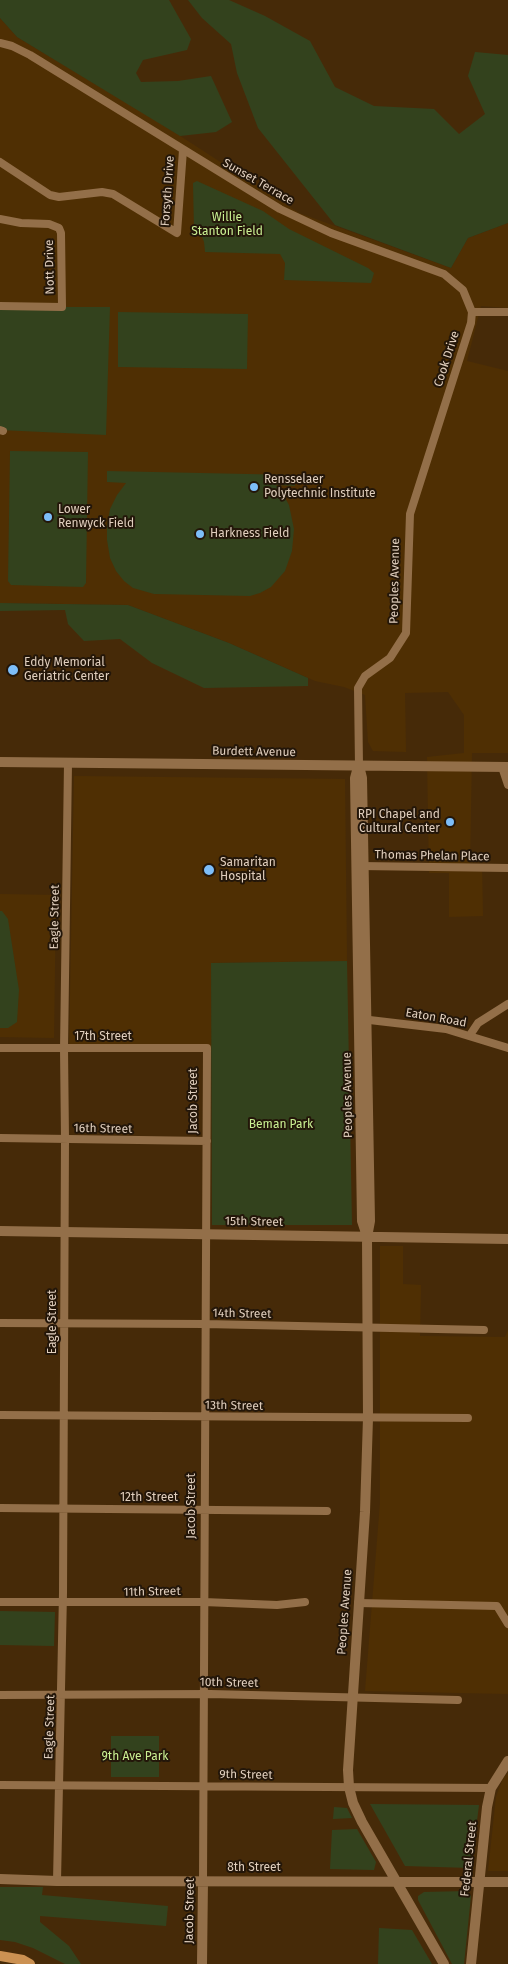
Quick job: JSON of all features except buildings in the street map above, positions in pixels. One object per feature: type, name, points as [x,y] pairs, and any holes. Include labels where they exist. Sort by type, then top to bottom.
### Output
[{"type":"main road","points":[[0,1956],[23,1960],[30,1964]]},
{"type":"street","name":"Sunset Terrace","points":[[0,43],[12,46],[30,55],[280,209],[331,233],[444,274],[463,290],[472,312]]},
{"type":"street","name":"Forsyth Drive","points":[[0,162],[50,194],[70,197],[102,192],[113,194],[176,233],[183,150]]},
{"type":"street","name":"Nott Drive","points":[[0,219],[21,223],[49,224],[58,228],[61,233],[62,307],[0,306]]},
{"type":"street","points":[[472,312],[508,312]]},
{"type":"street","name":"Cook Drive","points":[[442,412],[471,323],[472,312]]},
{"type":"street","name":"Peoples Avenue","points":[[442,412],[410,514],[406,633],[390,658],[365,676],[358,688],[359,766],[362,778],[361,952],[370,1221],[367,1237],[368,1418],[365,1514],[348,1753],[349,1787],[353,1803],[362,1822],[444,1964]]},
{"type":"street","name":"Burdett Avenue","points":[[0,762],[505,767]]},
{"type":"street","name":"Eagle Street","points":[[57,1881],[62,1696],[64,1509],[64,1049],[68,763]]},
{"type":"street","points":[[505,767],[508,785]]},
{"type":"street","name":"Thomas Phelan Place","points":[[360,866],[508,868]]},
{"type":"street","points":[[470,1035],[478,1023],[508,1004]]},
{"type":"street","name":"Eaton Road","points":[[363,1019],[446,1029],[508,1048]]},
{"type":"street","name":"17th Street","points":[[0,1048],[207,1048]]},
{"type":"street","name":"Jacob Street","points":[[202,1964],[207,1048]]},
{"type":"street","name":"16th Street","points":[[0,1138],[207,1142]]},
{"type":"street","name":"15th Street","points":[[0,1231],[508,1239]]},
{"type":"street","name":"14th Street","points":[[0,1323],[205,1324],[484,1330]]},
{"type":"street","name":"13th Street","points":[[0,1415],[468,1418]]},
{"type":"street","name":"12th Street","points":[[0,1508],[327,1511]]},
{"type":"street","name":"11th Street","points":[[0,1602],[63,1604],[204,1602],[277,1605],[305,1602]]},
{"type":"street","points":[[358,1603],[497,1606],[508,1624]]},
{"type":"street","name":"10th Street","points":[[0,1695],[203,1694],[458,1700]]},
{"type":"street","name":"Federal Street","points":[[471,1964],[487,1807],[491,1788],[508,1761]]},
{"type":"street","name":"9th Street","points":[[0,1785],[491,1788]]},
{"type":"street","name":"8th Street","points":[[0,1879],[57,1881],[508,1882]]},
{"type":"shaded area","name":"Rensselaer Polytechnic Institute","points":[[0,18],[17,37],[154,119],[299,213],[451,268],[468,238],[508,223],[508,308],[481,306],[467,361],[508,371],[508,753],[472,753],[470,864],[482,864],[483,916],[449,917],[449,873],[429,873],[427,757],[464,753],[464,715],[448,692],[405,693],[406,752],[373,751],[368,742],[365,695],[344,687],[315,681],[229,643],[128,605],[0,603]]},
{"type":"shaded area","name":"Samaritan Hospital","points":[[74,776],[345,779],[347,961],[211,963],[212,1051],[69,1052]]},
{"type":"shaded area","points":[[0,894],[56,895],[54,1038],[0,1037]]},
{"type":"shaded area","points":[[380,1246],[403,1246],[403,1284],[421,1285],[420,1336],[505,1337],[508,1330],[508,1694],[365,1691],[380,1503]]},
{"type":"shaded area","points":[[508,1773],[508,1871],[488,1871],[496,1797],[503,1778]]},
{"type":"green space","points":[[0,0],[169,0],[191,39],[187,50],[143,60],[136,73],[141,82],[178,81],[211,76],[232,122],[216,132],[180,136],[17,37],[0,18]]},
{"type":"green space","points":[[188,0],[229,0],[265,16],[310,41],[335,87],[374,106],[434,109],[459,134],[485,114],[468,76],[475,52],[508,55],[508,223],[468,238],[451,268],[335,225],[258,128],[237,73],[231,44],[202,18]]},
{"type":"green space","name":"Willie Stanton Field","points":[[197,181],[263,211],[289,229],[368,268],[374,273],[371,283],[284,280],[285,263],[280,254],[205,252],[200,231],[194,231],[193,183]]},
{"type":"green space","points":[[0,307],[110,307],[106,435],[0,430]]},
{"type":"green space","points":[[118,312],[248,314],[247,369],[118,367]]},
{"type":"green space","name":"Lower Renwyck Field","points":[[10,451],[88,452],[86,583],[83,587],[11,585],[8,581]]},
{"type":"green space","points":[[107,471],[295,475],[295,486],[276,485],[289,505],[294,529],[292,551],[285,571],[271,587],[250,596],[154,594],[133,588],[116,571],[110,558],[107,540],[110,509],[126,483],[107,482]]},
{"type":"green space","points":[[0,603],[128,605],[229,643],[308,678],[308,686],[204,688],[152,663],[120,639],[84,641],[68,624],[65,610],[0,611]]},
{"type":"green space","points":[[0,911],[8,919],[19,990],[17,1022],[8,1028],[0,1028]]},
{"type":"green space","name":"Beman Park","points":[[347,961],[352,1225],[212,1225],[211,963]]},
{"type":"green space","points":[[0,1611],[55,1612],[54,1646],[0,1645]]},
{"type":"green space","name":"9th Ave Park","points":[[111,1736],[159,1736],[159,1777],[111,1777]]},
{"type":"green space","points":[[370,1804],[479,1805],[471,1868],[405,1866]]},
{"type":"green space","points":[[334,1807],[347,1808],[352,1818],[333,1819]]},
{"type":"green space","points":[[357,1829],[376,1862],[374,1870],[330,1869],[332,1830]]},
{"type":"green space","points":[[0,1887],[43,1887],[42,1895],[168,1906],[166,1926],[40,1916],[40,1922],[69,1946],[81,1964],[65,1964],[33,1948],[15,1942],[0,1940]]},
{"type":"green space","points":[[467,1891],[471,1896],[464,1964],[452,1964],[418,1900],[418,1896],[424,1892]]},
{"type":"green space","points":[[379,1928],[412,1930],[432,1964],[378,1964]]},
{"type":"place","name":"Rensselaer Polytechnic Institute","points":[[254,487]]},
{"type":"place","name":"Lower Renwyck Field","points":[[48,517]]},
{"type":"place","name":"Harkness Field","points":[[200,534]]},
{"type":"place","name":"Eddy Memorial Geriatric Center","points":[[13,670]]},
{"type":"place","name":"RPI Chapel and Cultural Center","points":[[450,822]]},
{"type":"place","name":"Samaritan Hospital","points":[[209,870]]}]
